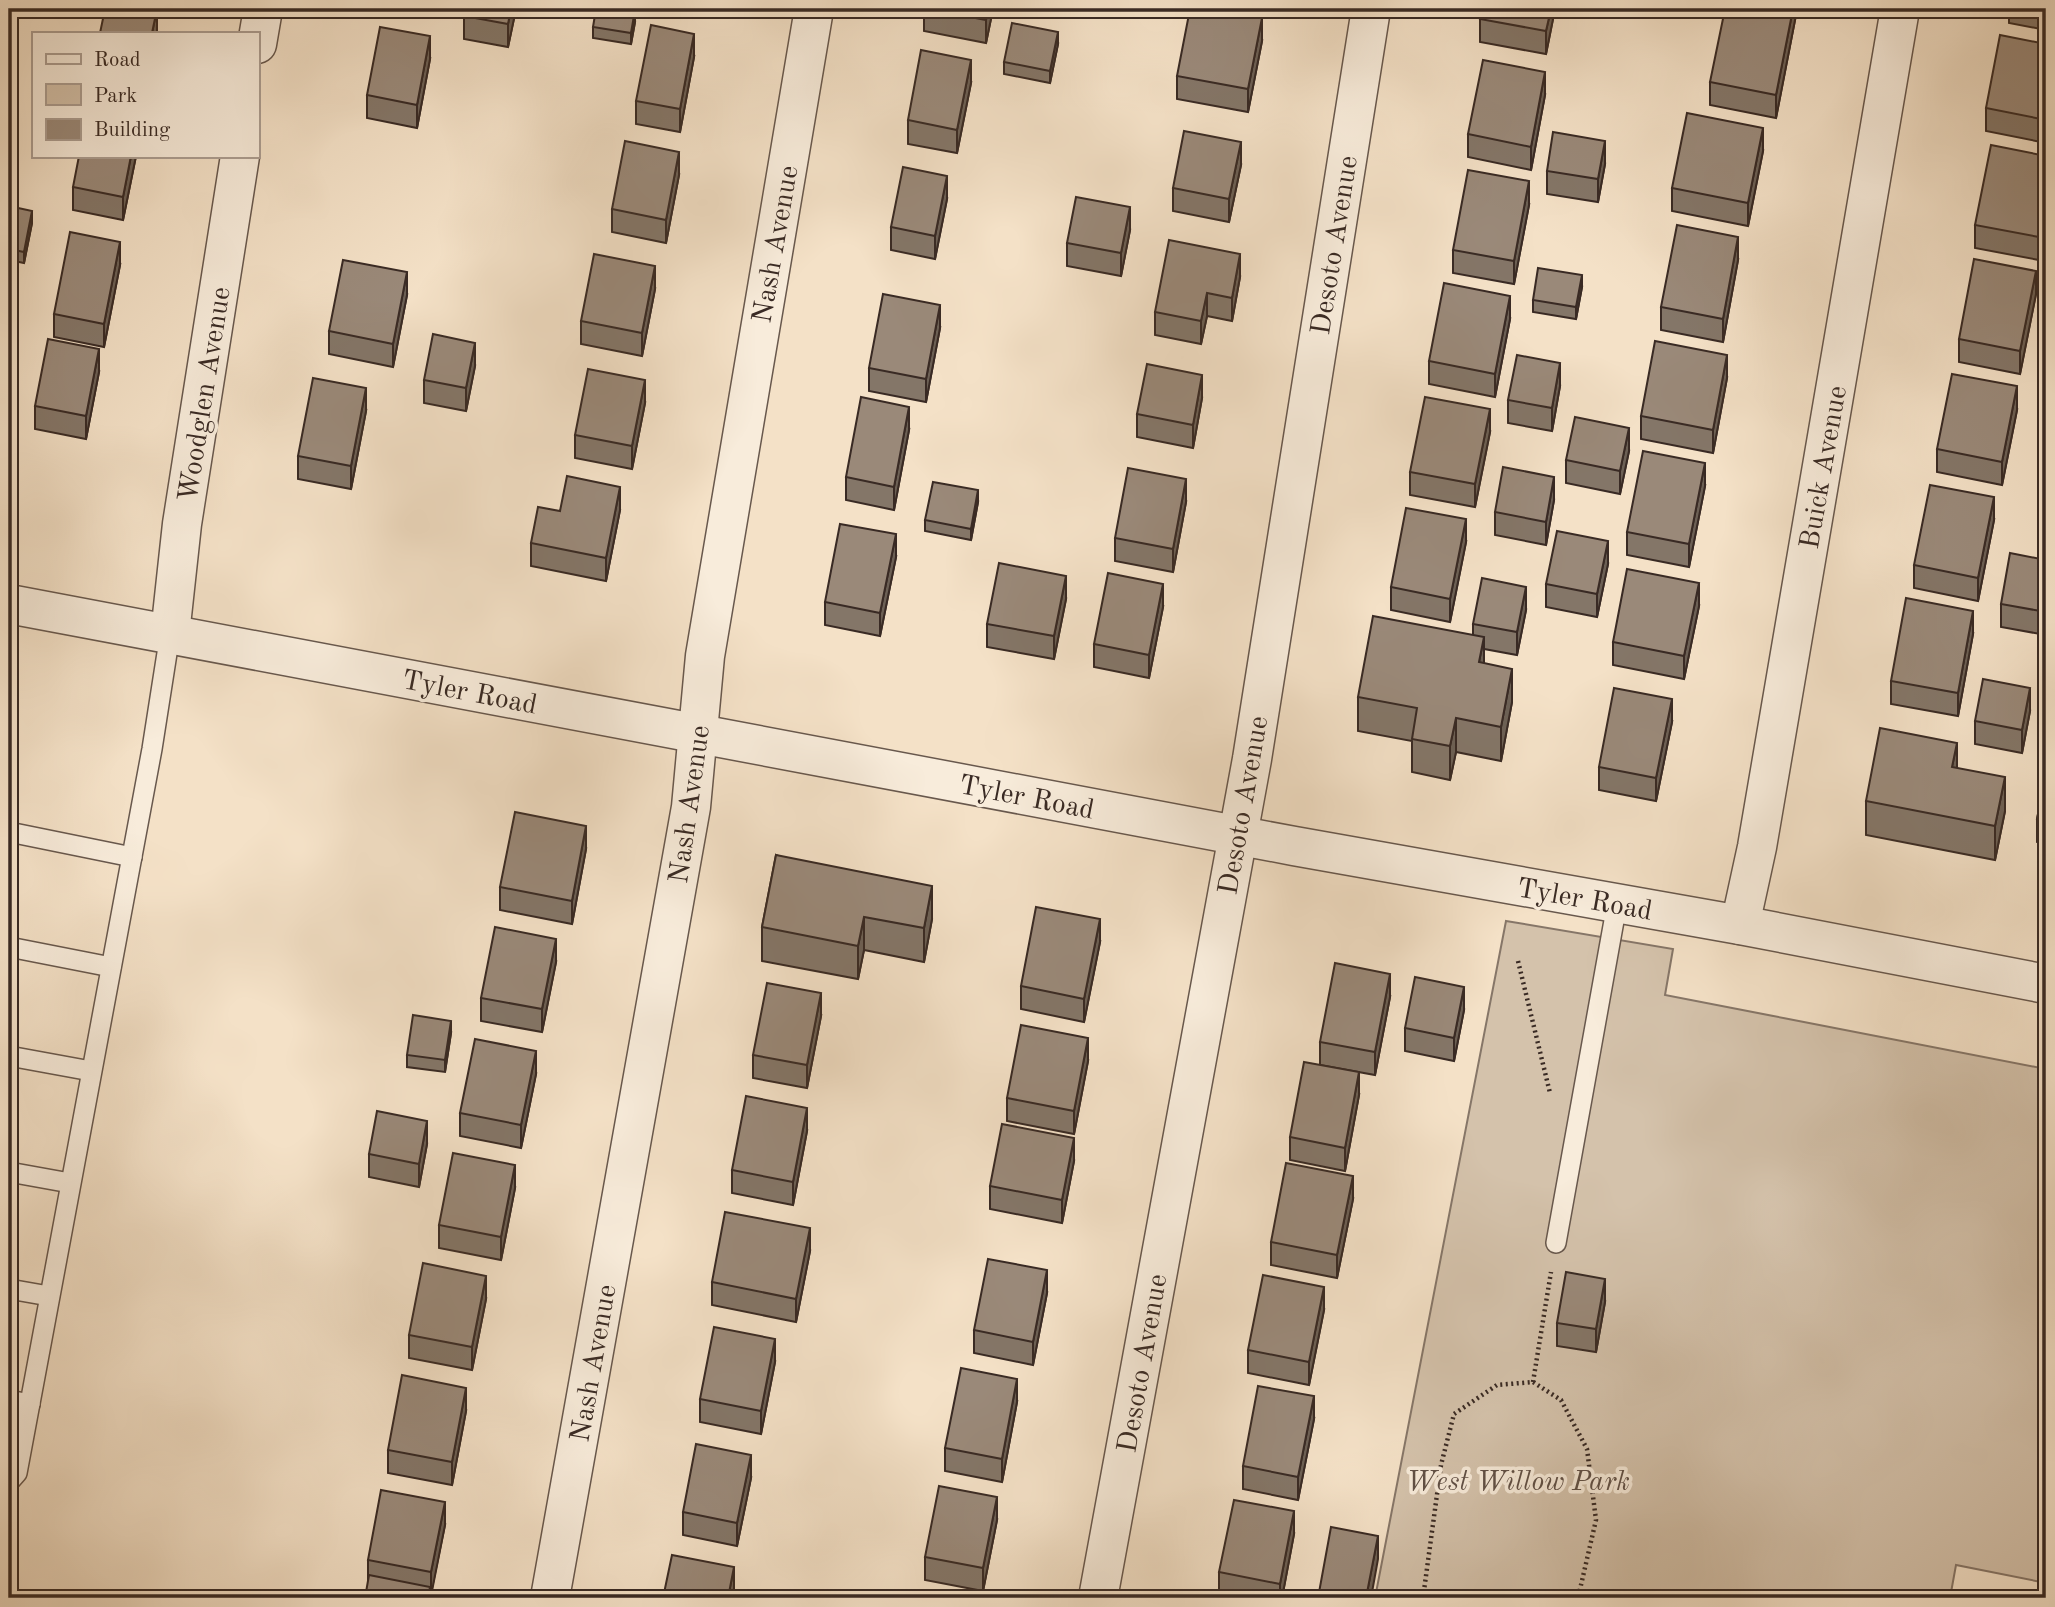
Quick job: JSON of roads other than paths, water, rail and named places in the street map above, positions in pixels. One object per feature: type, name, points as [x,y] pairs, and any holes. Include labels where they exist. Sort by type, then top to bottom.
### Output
[{"type":"street","points":[[259,32],[263,9]]},
{"type":"street","name":"Nash Avenue","points":[[550,1598],[691,807],[705,656],[814,9]]},
{"type":"street","name":"Desoto Avenue","points":[[1098,1598],[1239,835],[1371,9]]},
{"type":"street","name":"Buick Avenue","points":[[1740,925],[1757,847],[1900,9]]},
{"type":"street","name":"Woodglen Avenue","points":[[170,634],[182,524],[240,158]]},
{"type":"street","name":"Tyler Road","points":[[9,604],[2046,984]]},
{"type":"lane","points":[[9,1482],[17,1473],[152,749],[170,634]]},
{"type":"lane","points":[[9,832],[132,857]]},
{"type":"lane","points":[[1556,1243],[1617,904]]},
{"type":"lane","points":[[9,947],[111,967]]},
{"type":"lane","points":[[9,1056],[91,1071]]},
{"type":"lane","points":[[9,1172],[70,1183]]},
{"type":"lane","points":[[9,1289],[49,1296]]},
{"type":"lane","points":[[9,1400],[30,1404]]},
{"type":"park label","name":"West Willow Park","points":[[1518,1480]]}]
